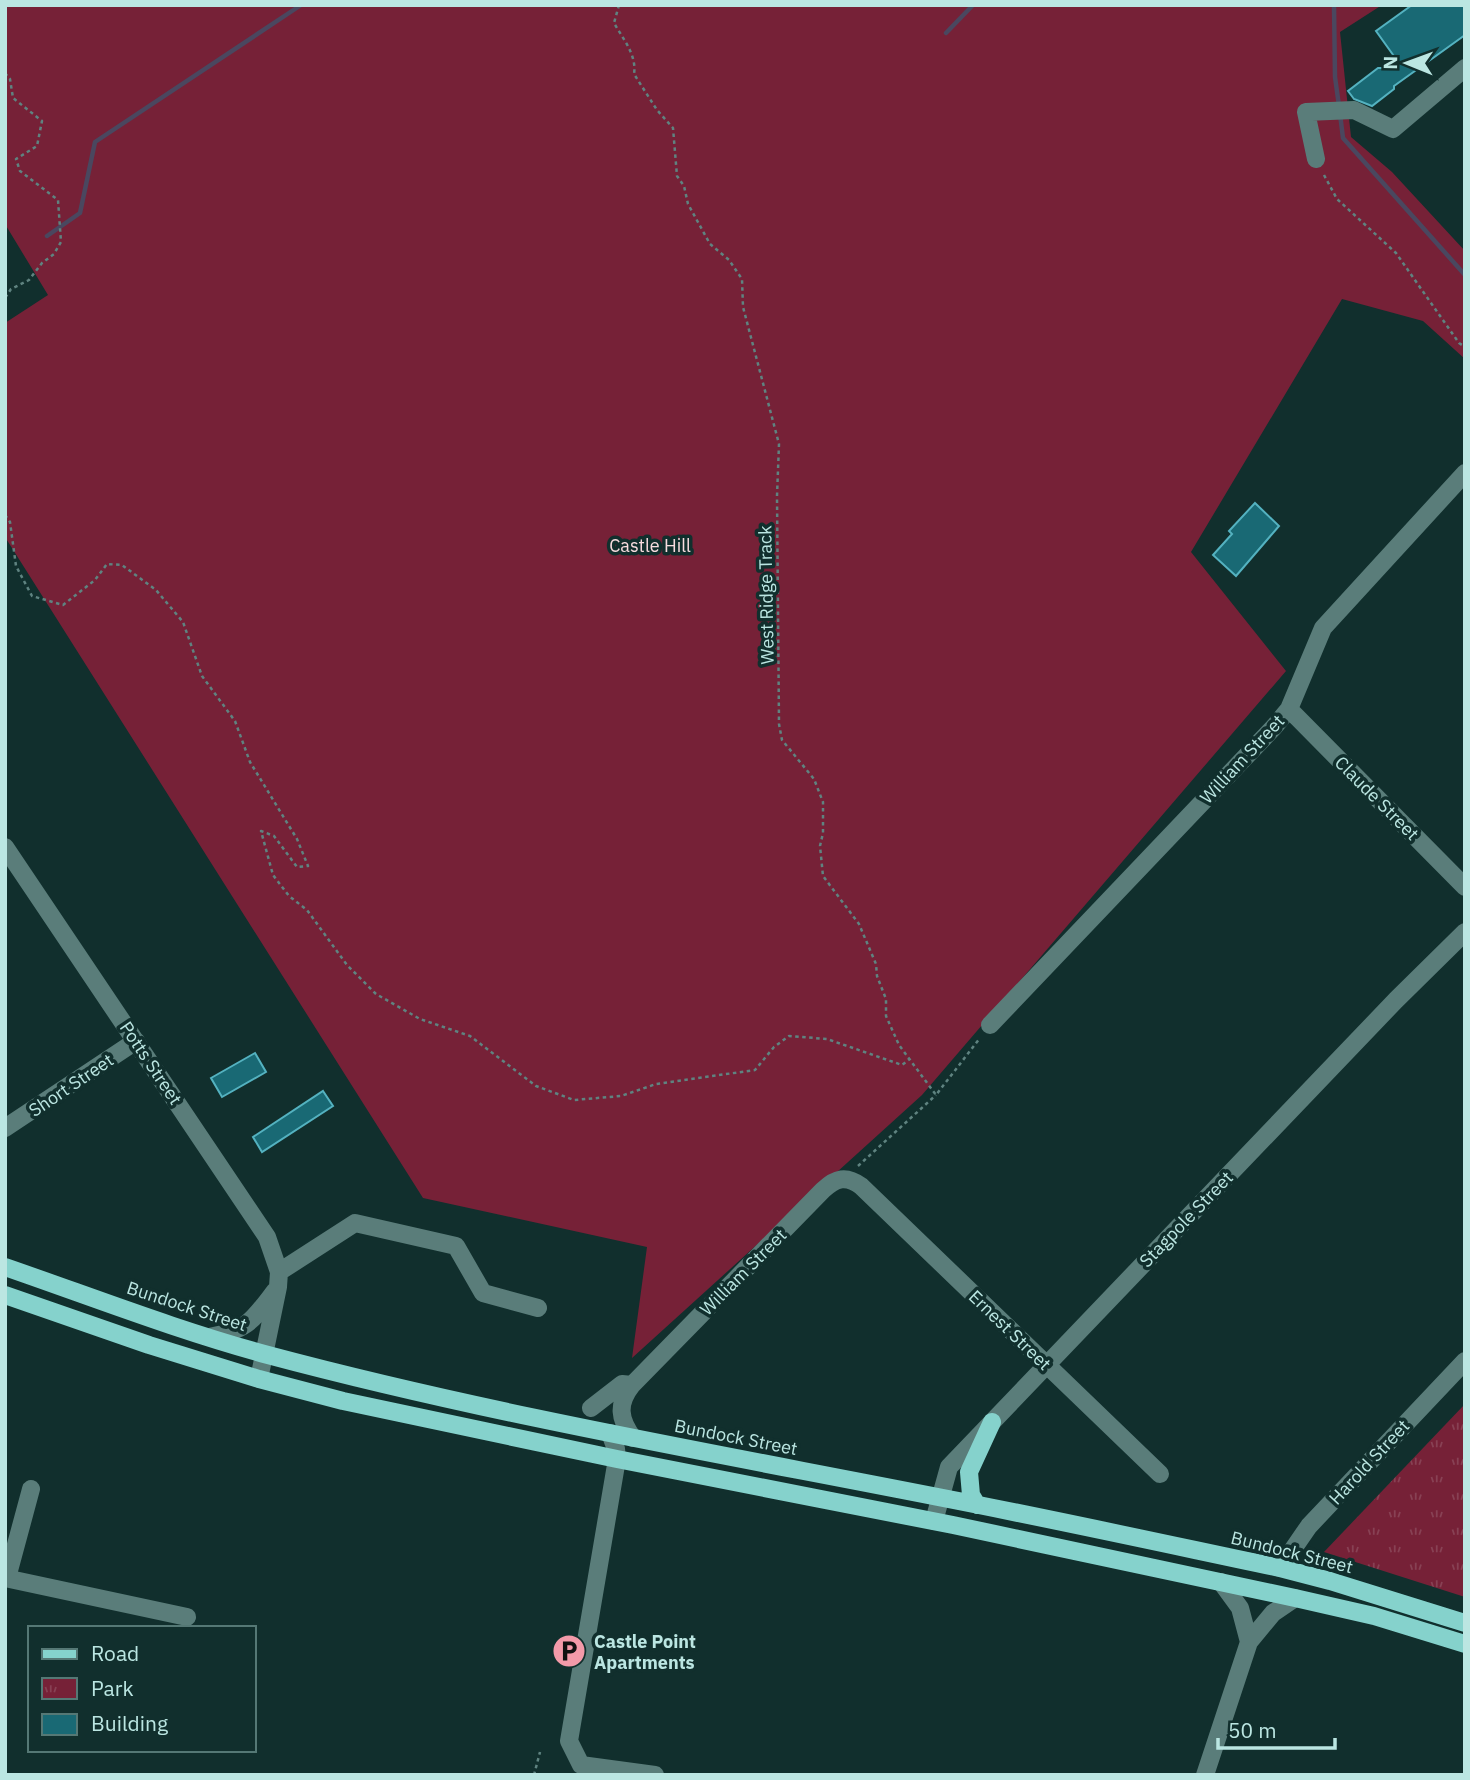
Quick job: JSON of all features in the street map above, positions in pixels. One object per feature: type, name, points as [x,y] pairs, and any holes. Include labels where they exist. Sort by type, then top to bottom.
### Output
[{"type":"main road","name":"Bundock Street","points":[[5,1267],[209,1337],[389,1386],[633,1438],[940,1497],[1280,1568],[1465,1623]]},
{"type":"main road","points":[[5,1295],[149,1345],[259,1379],[408,1416],[934,1521],[1221,1582],[1374,1616],[1465,1644]]},
{"type":"main road","points":[[978,1505],[971,1495],[969,1472],[992,1422]]},
{"type":"street","points":[[1316,159],[1306,112],[1354,110],[1393,129],[1465,68]]},
{"type":"street","name":"William Street","points":[[990,1025],[1289,709],[1323,628],[1465,473]]},
{"type":"street","name":"Claude Street","points":[[1289,709],[1465,887]]},
{"type":"street","name":"Potts Street","points":[[5,847],[267,1237],[279,1280],[259,1379]]},
{"type":"street","name":"Stagpole Street","points":[[934,1521],[949,1467],[1396,1000],[1465,932]]},
{"type":"street","name":"Short Street","points":[[5,1128],[136,1041]]},
{"type":"street","name":"Ernest Street","points":[[834,1181],[852,1180],[861,1186],[1160,1474]]},
{"type":"street","name":"William Street","points":[[633,1438],[621,1415],[624,1395],[834,1181]]},
{"type":"street","points":[[209,1337],[242,1328],[254,1318],[279,1280],[355,1223],[457,1246],[483,1293],[538,1308]]},
{"type":"street","name":"Harold Street","points":[[1280,1568],[1309,1526],[1465,1361]]},
{"type":"street","name":"William Street","points":[[591,1408],[622,1384],[632,1385]]},
{"type":"street","points":[[610,1433],[617,1449],[617,1459],[569,1741],[581,1765],[655,1775]]},
{"type":"street","points":[[31,1489],[6,1578],[187,1617]]},
{"type":"street","points":[[1221,1582],[1240,1608],[1249,1642]]},
{"type":"street","points":[[1205,1775],[1249,1642],[1273,1613],[1295,1598]]},
{"type":"path","name":"West Ridge Track","points":[[619,5],[614,23],[634,58],[635,75],[657,110],[673,128],[677,176],[684,186],[688,204],[710,244],[729,260],[742,279],[743,307],[779,444],[776,496],[779,724],[782,740],[814,779],[823,802],[823,834],[820,846],[823,876],[859,923],[876,964],[877,976],[886,999],[886,1016],[899,1045],[936,1095]]},
{"type":"path","points":[[5,73],[13,98],[42,121],[37,146],[16,159],[20,171],[58,200],[62,231],[61,242],[54,254],[41,262],[29,280],[11,289],[5,298]]},
{"type":"path","points":[[1316,159],[1337,199],[1396,253],[1459,343],[1465,346]]},
{"type":"path","points":[[5,515],[10,522],[16,566],[32,597],[63,605],[95,580],[107,564],[121,565],[156,590],[183,622],[202,677],[235,721],[250,762],[297,839],[308,866],[297,867],[274,836],[261,831],[273,875],[289,896],[307,910],[347,965],[376,994],[420,1019],[470,1036],[536,1086],[573,1100],[621,1096],[656,1084],[755,1070],[774,1047],[789,1036],[827,1039],[902,1065],[910,1059]]},
{"type":"path","points":[[834,1181],[853,1172],[936,1095],[990,1025]]},
{"type":"path","points":[[534,1775],[540,1752]]},
{"type":"green space","name":"Castle Hill","points":[[5,5],[1382,5],[1340,32],[1351,137],[1392,172],[1465,251],[1465,359],[1423,321],[1342,299],[1191,552],[1286,671],[922,1095],[632,1358],[647,1247],[423,1198],[5,537],[5,323],[48,295],[5,224]]},
{"type":"green space","points":[[1465,1404],[1465,1597],[1324,1552]]},
{"type":"building","points":[[1412,5],[1465,5],[1465,35],[1394,86],[1394,89],[1372,106],[1354,99],[1348,91],[1378,68],[1396,59],[1376,31]]},
{"type":"building","points":[[1255,503],[1279,526],[1236,576],[1213,555],[1232,534],[1229,531]]},
{"type":"building","points":[[255,1053],[266,1072],[222,1097],[211,1078]]},
{"type":"building","points":[[323,1091],[333,1106],[262,1152],[253,1137]]},
{"type":"waterway","points":[[47,236],[80,213],[95,142],[301,5]]},
{"type":"waterway","points":[[946,33],[973,5]]},
{"type":"waterway","points":[[1334,5],[1335,77],[1339,106]]},
{"type":"waterway","points":[[1340,114],[1343,138],[1465,275]]},
{"type":"place","name":"Castle Point Apartments","points":[[569,1651]]}]
